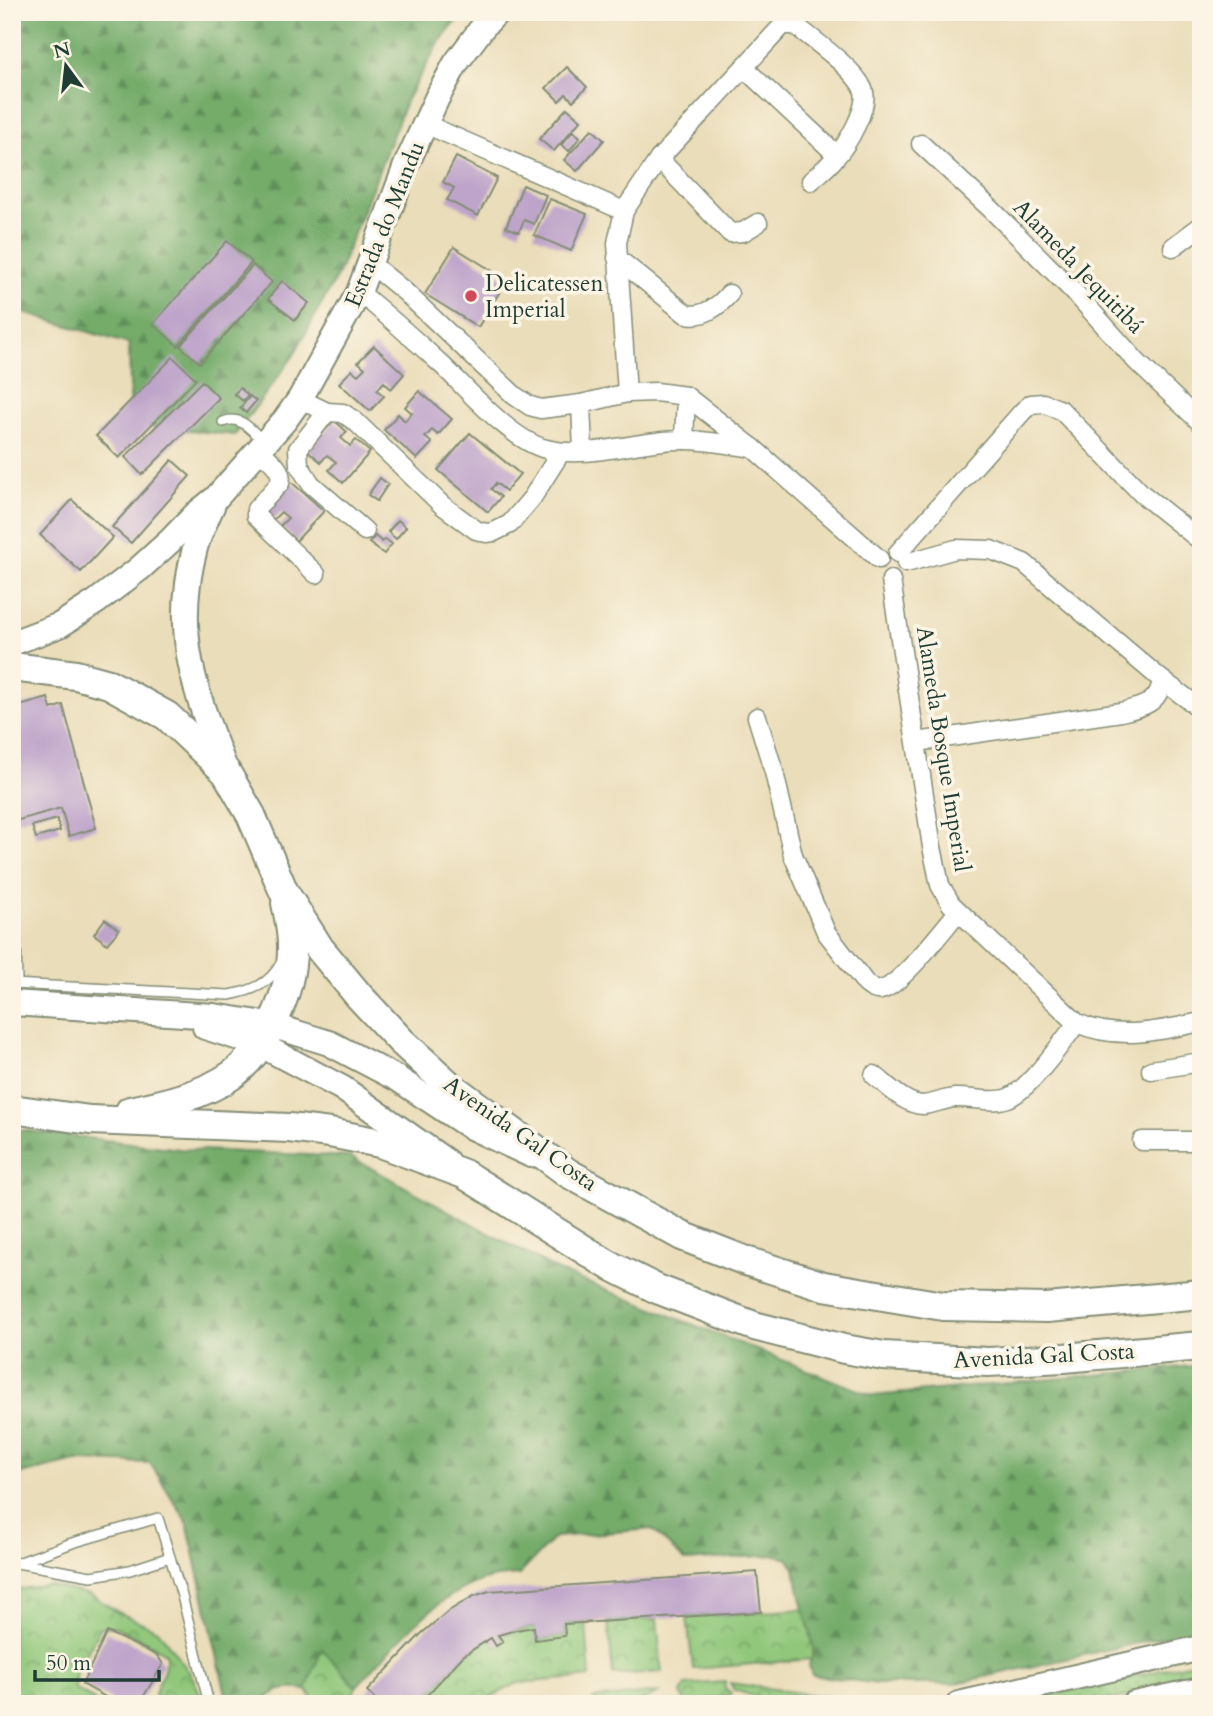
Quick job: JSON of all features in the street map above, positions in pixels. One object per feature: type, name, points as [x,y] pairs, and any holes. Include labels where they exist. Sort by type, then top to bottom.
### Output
[{"type":"main road","name":"Estrada do Mandu","points":[[12,643],[60,625],[96,602],[147,562],[216,498],[263,447],[300,399],[359,292],[407,163],[456,63],[497,12]]},
{"type":"main road","name":"Estrada do Mandu","points":[[216,498],[195,547],[185,600],[185,635],[189,664],[204,715],[226,772]]},
{"type":"main road","name":"Avenida Gal Costa","points":[[12,667],[110,684],[167,716],[226,772],[251,815],[284,892],[320,948],[359,996],[401,1041],[449,1085],[568,1173],[682,1236],[746,1261],[824,1286],[943,1306],[1047,1308],[1201,1294]]},
{"type":"main road","points":[[90,1120],[159,1105],[211,1086],[232,1075],[266,1035],[287,984],[292,947],[284,892]]},
{"type":"main road","points":[[14,990],[162,1013],[266,1035],[329,1043],[398,1079],[469,1126],[568,1173]]},
{"type":"main road","points":[[266,1035],[464,1174]]},
{"type":"main road","name":"Avenida Gal Costa","points":[[12,1109],[90,1120],[263,1127],[330,1133],[380,1143],[464,1174],[607,1264],[657,1289],[754,1326],[814,1343],[884,1356],[988,1362],[1201,1346]]},
{"type":"main road","points":[[959,1704],[1201,1648]]},
{"type":"main road","points":[[1134,1704],[1197,1695]]},
{"type":"street","points":[[627,393],[617,258],[617,243],[624,211],[659,159],[783,25],[795,25],[840,62],[863,88],[865,98],[864,108],[837,155],[811,181]]},
{"type":"street","points":[[744,68],[837,155]]},
{"type":"street","points":[[425,124],[624,211]]},
{"type":"street","name":"Alameda Jequitibá","points":[[921,144],[991,209],[1078,296],[1137,362],[1201,423]]},
{"type":"street","points":[[659,159],[730,233],[743,232],[758,223]]},
{"type":"street","points":[[1173,247],[1201,226]]},
{"type":"street","points":[[617,258],[686,314],[701,314],[720,304],[729,294]]},
{"type":"street","points":[[371,264],[404,291],[515,396],[530,406],[541,410],[627,393],[656,392],[686,396],[684,440]]},
{"type":"street","points":[[359,292],[504,423],[528,442],[544,449],[561,452],[583,451],[684,440],[753,448]]},
{"type":"street","name":"Alameda Bosque Imperial","points":[[686,396],[753,448],[879,559],[877,565],[881,575],[891,580],[935,865],[940,885],[958,912],[1077,1023],[1092,1030],[1122,1034],[1201,1022]]},
{"type":"street","points":[[300,399],[327,411],[343,413],[356,422],[442,505],[476,530],[486,533],[510,524],[532,498],[561,452]]},
{"type":"street","points":[[891,580],[901,577],[902,558],[1031,404],[1043,403],[1061,410],[1142,494],[1201,541]]},
{"type":"street","points":[[581,404],[583,451]]},
{"type":"street","points":[[327,411],[298,449],[299,465],[311,484],[365,531]]},
{"type":"street","points":[[263,447],[282,478],[256,509],[256,516],[316,574]]},
{"type":"street","points":[[879,559],[887,552],[902,558],[956,549],[991,550],[1024,563],[1162,680],[1201,709]]},
{"type":"street","points":[[917,743],[1146,706],[1156,699],[1162,680]]},
{"type":"street","points":[[757,717],[774,772],[793,855],[826,932],[866,984],[874,990],[884,990],[899,981],[958,912]]},
{"type":"street","points":[[874,1075],[908,1101],[919,1105],[954,1098],[997,1100],[1010,1097],[1046,1063],[1077,1023]]},
{"type":"street","points":[[1151,1070],[1201,1062]]},
{"type":"street","points":[[1142,1141],[1201,1141]]},
{"type":"lane","points":[[223,422],[240,421],[263,447]]},
{"type":"lane","points":[[12,907],[16,931],[14,990],[212,995],[242,992],[256,989],[279,968],[291,936]]},
{"type":"lane","points":[[14,1564],[72,1543],[158,1518],[182,1596],[209,1704]]},
{"type":"lane","points":[[14,1564],[91,1576],[131,1570],[170,1558]]},
{"type":"green space","points":[[12,12],[465,12],[440,41],[407,99],[338,274],[292,358],[235,435],[131,425],[129,344],[12,309]]},
{"type":"green space","points":[[12,1129],[180,1149],[351,1157],[558,1271],[873,1396],[1201,1365],[1201,1629],[953,1684],[879,1684],[812,1675],[809,1665],[814,1648],[793,1565],[789,1559],[776,1555],[685,1561],[652,1529],[555,1537],[519,1575],[492,1578],[472,1584],[435,1607],[417,1622],[356,1687],[323,1650],[306,1690],[282,1690],[262,1703],[236,1704],[227,1699],[187,1522],[150,1463],[76,1461],[12,1476]]},
{"type":"green space","points":[[48,1585],[91,1595],[120,1613],[158,1630],[192,1676],[205,1704],[153,1704],[165,1666],[166,1653],[116,1627],[101,1627],[76,1673],[74,1688],[100,1704],[12,1704],[12,1590]]},
{"type":"green space","points":[[804,1609],[814,1648],[812,1659],[693,1669],[687,1617]]},
{"type":"green space","points":[[657,1619],[662,1672],[613,1675],[608,1622]]},
{"type":"green space","points":[[586,1623],[590,1677],[518,1683],[477,1704],[419,1704],[463,1656],[491,1638],[496,1646],[503,1642],[498,1635],[534,1627],[536,1640],[565,1636],[564,1624]]},
{"type":"green space","points":[[322,1649],[356,1687],[351,1698],[352,1704],[318,1704],[306,1690]]},
{"type":"green space","points":[[1201,1661],[1201,1680],[1093,1704],[1010,1704]]},
{"type":"green space","points":[[725,1682],[725,1688],[731,1693],[729,1696],[686,1704],[681,1693],[686,1685]]},
{"type":"green space","points":[[730,1683],[877,1704],[759,1704],[759,1698],[734,1690]]},
{"type":"green space","points":[[659,1692],[636,1702],[592,1704],[593,1699]]},
{"type":"building","points":[[567,67],[587,87],[573,101],[566,94],[559,101],[546,88]]},
{"type":"building","points":[[567,108],[581,120],[554,151],[539,139]]},
{"type":"building","points":[[592,129],[604,140],[577,171],[564,160]]},
{"type":"building","points":[[573,131],[580,137],[569,151],[561,145]]},
{"type":"building","points":[[456,157],[497,178],[478,216],[447,200],[454,188],[443,182]]},
{"type":"building","points":[[523,185],[546,195],[534,224],[524,220],[519,232],[506,227]]},
{"type":"building","points":[[550,199],[587,214],[571,251],[534,235]]},
{"type":"building","points":[[227,241],[252,262],[178,346],[153,324]]},
{"type":"building","points":[[454,247],[507,280],[478,327],[425,294]]},
{"type":"building","points":[[253,265],[272,282],[200,363],[180,346]]},
{"type":"building","points":[[282,281],[309,303],[295,320],[268,299]]},
{"type":"building","points":[[374,346],[404,374],[391,389],[384,382],[377,390],[384,396],[370,411],[339,383],[352,370],[358,375],[365,368],[358,362]]},
{"type":"building","points":[[173,357],[196,379],[119,458],[96,436]]},
{"type":"building","points":[[202,381],[219,398],[142,475],[125,457]]},
{"type":"building","points":[[240,388],[248,395],[243,401],[234,394]]},
{"type":"building","points":[[419,391],[452,419],[438,435],[432,430],[425,437],[432,443],[417,459],[384,430],[398,414],[405,421],[412,413],[405,407]]},
{"type":"building","points":[[250,396],[256,401],[246,413],[240,408]]},
{"type":"building","points":[[334,420],[347,432],[341,438],[350,446],[356,440],[370,452],[343,483],[329,470],[336,462],[327,455],[321,462],[307,450]]},
{"type":"building","points":[[470,433],[520,474],[506,491],[496,483],[491,489],[501,497],[488,512],[438,470]]},
{"type":"building","points":[[172,460],[190,476],[131,543],[112,527]]},
{"type":"building","points":[[380,478],[388,484],[377,501],[368,495]]},
{"type":"building","points":[[288,479],[324,511],[296,541],[280,526],[288,518],[281,512],[273,520],[260,509]]},
{"type":"building","points":[[72,500],[113,537],[81,572],[40,535]]},
{"type":"building","points":[[398,520],[406,527],[396,539],[388,532]]},
{"type":"building","points":[[375,536],[382,542],[385,539],[392,544],[384,554],[369,543]]},
{"type":"building","points":[[48,698],[51,709],[63,705],[96,828],[69,836],[61,808],[12,822],[12,708]]},
{"type":"building","points":[[57,819],[60,831],[36,838],[32,826]]},
{"type":"building","points":[[105,919],[119,930],[107,944],[94,934]]},
{"type":"building","points":[[757,1572],[761,1612],[564,1624],[565,1636],[535,1640],[534,1627],[516,1630],[498,1635],[503,1642],[496,1646],[491,1638],[463,1656],[419,1704],[380,1704],[367,1691],[421,1634],[447,1612],[474,1596],[489,1591]]},
{"type":"building","points":[[107,1632],[157,1655],[163,1664],[139,1704],[111,1704],[113,1701],[82,1684]]},
{"type":"place","name":"Delicatessen Imperial","points":[[471,296]]}]
